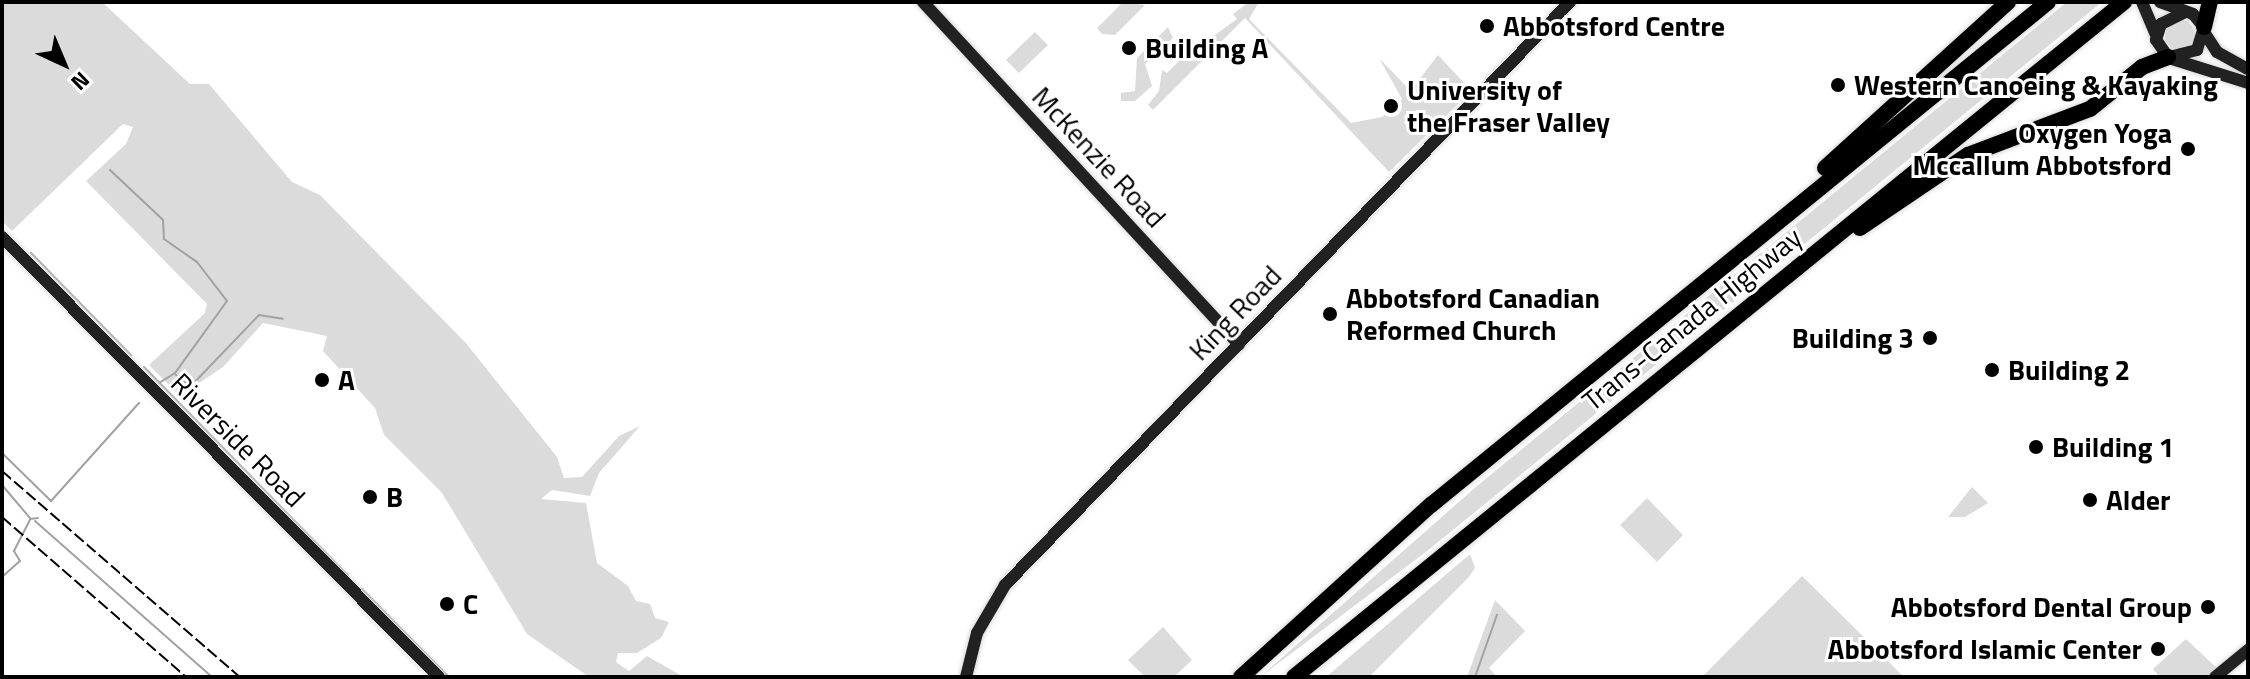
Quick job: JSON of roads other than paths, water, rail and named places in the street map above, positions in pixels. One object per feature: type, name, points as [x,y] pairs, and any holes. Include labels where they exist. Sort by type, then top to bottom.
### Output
[{"type":"highway","points":[[1943,62],[1997,2]]},
{"type":"highway","points":[[1785,212],[2008,2]]},
{"type":"highway","name":"Trans-Canada Highway","points":[[1241,677],[1431,505],[1785,212],[2048,2]]},
{"type":"highway","name":"Trans-Canada Highway","points":[[1294,677],[2124,2]]},
{"type":"highway","points":[[2204,29],[2210,2]]},
{"type":"highway","points":[[1734,317],[1958,160],[2090,109],[2142,67],[2170,58]]},
{"type":"street","name":"McKenzie Road","points":[[923,2],[1239,344]]},
{"type":"street","name":"King Road","points":[[966,677],[977,633],[1005,585],[1570,2]]},
{"type":"street","points":[[2248,69],[2217,52],[2204,29],[2186,12],[2150,4],[2156,40],[2170,58],[2248,83]]},
{"type":"street","points":[[2156,40],[2166,18],[2186,12]]},
{"type":"street","points":[[2170,58],[2197,50],[2204,29]]},
{"type":"street","name":"Riverside Road","points":[[2,237],[439,677]]},
{"type":"street","points":[[2215,677],[2248,650]]},
{"type":"waterway","points":[[110,170],[163,220],[164,239],[197,262],[227,301],[175,373],[159,383]]},
{"type":"waterway","points":[[31,253],[131,355]]},
{"type":"waterway","points":[[176,375],[190,387],[259,315],[283,319]]},
{"type":"waterway","points":[[144,367],[348,575]]},
{"type":"waterway","points":[[2,453],[51,501],[139,403]]},
{"type":"waterway","points":[[2,485],[30,518]]},
{"type":"waterway","points":[[2,577],[20,561],[14,551],[30,519],[38,518]]},
{"type":"waterway","points":[[35,521],[212,677]]},
{"type":"waterway","points":[[362,589],[449,677]]},
{"type":"waterway","points":[[1475,677],[1497,615]]},
{"type":"railway","points":[[2,471],[240,677]]},
{"type":"railway","points":[[2,517],[186,677]]},
{"type":"place","name":"Abbotsford Centre","points":[[1487,26]]},
{"type":"place","name":"Building A","points":[[1129,48]]},
{"type":"place","name":"Western Canoeing & Kayaking","points":[[1838,85]]},
{"type":"place","name":"University of the Fraser Valley","points":[[1391,106]]},
{"type":"place","name":"Oxygen Yoga Mccallum Abbotsford","points":[[2188,149]]},
{"type":"place","name":"Abbotsford Canadian Reformed Church","points":[[1330,314]]},
{"type":"place","name":"Building 3","points":[[1930,338]]},
{"type":"place","name":"Building 2","points":[[1992,370]]},
{"type":"place","name":"A","points":[[322,380]]},
{"type":"place","name":"Building 1","points":[[2036,447]]},
{"type":"place","name":"B","points":[[370,497]]},
{"type":"place","name":"Alder","points":[[2090,500]]},
{"type":"place","name":"C","points":[[447,604]]},
{"type":"place","name":"Abbotsford Dental Group","points":[[2208,607]]},
{"type":"place","name":"Abbotsford Islamic Center","points":[[2158,649]]}]
